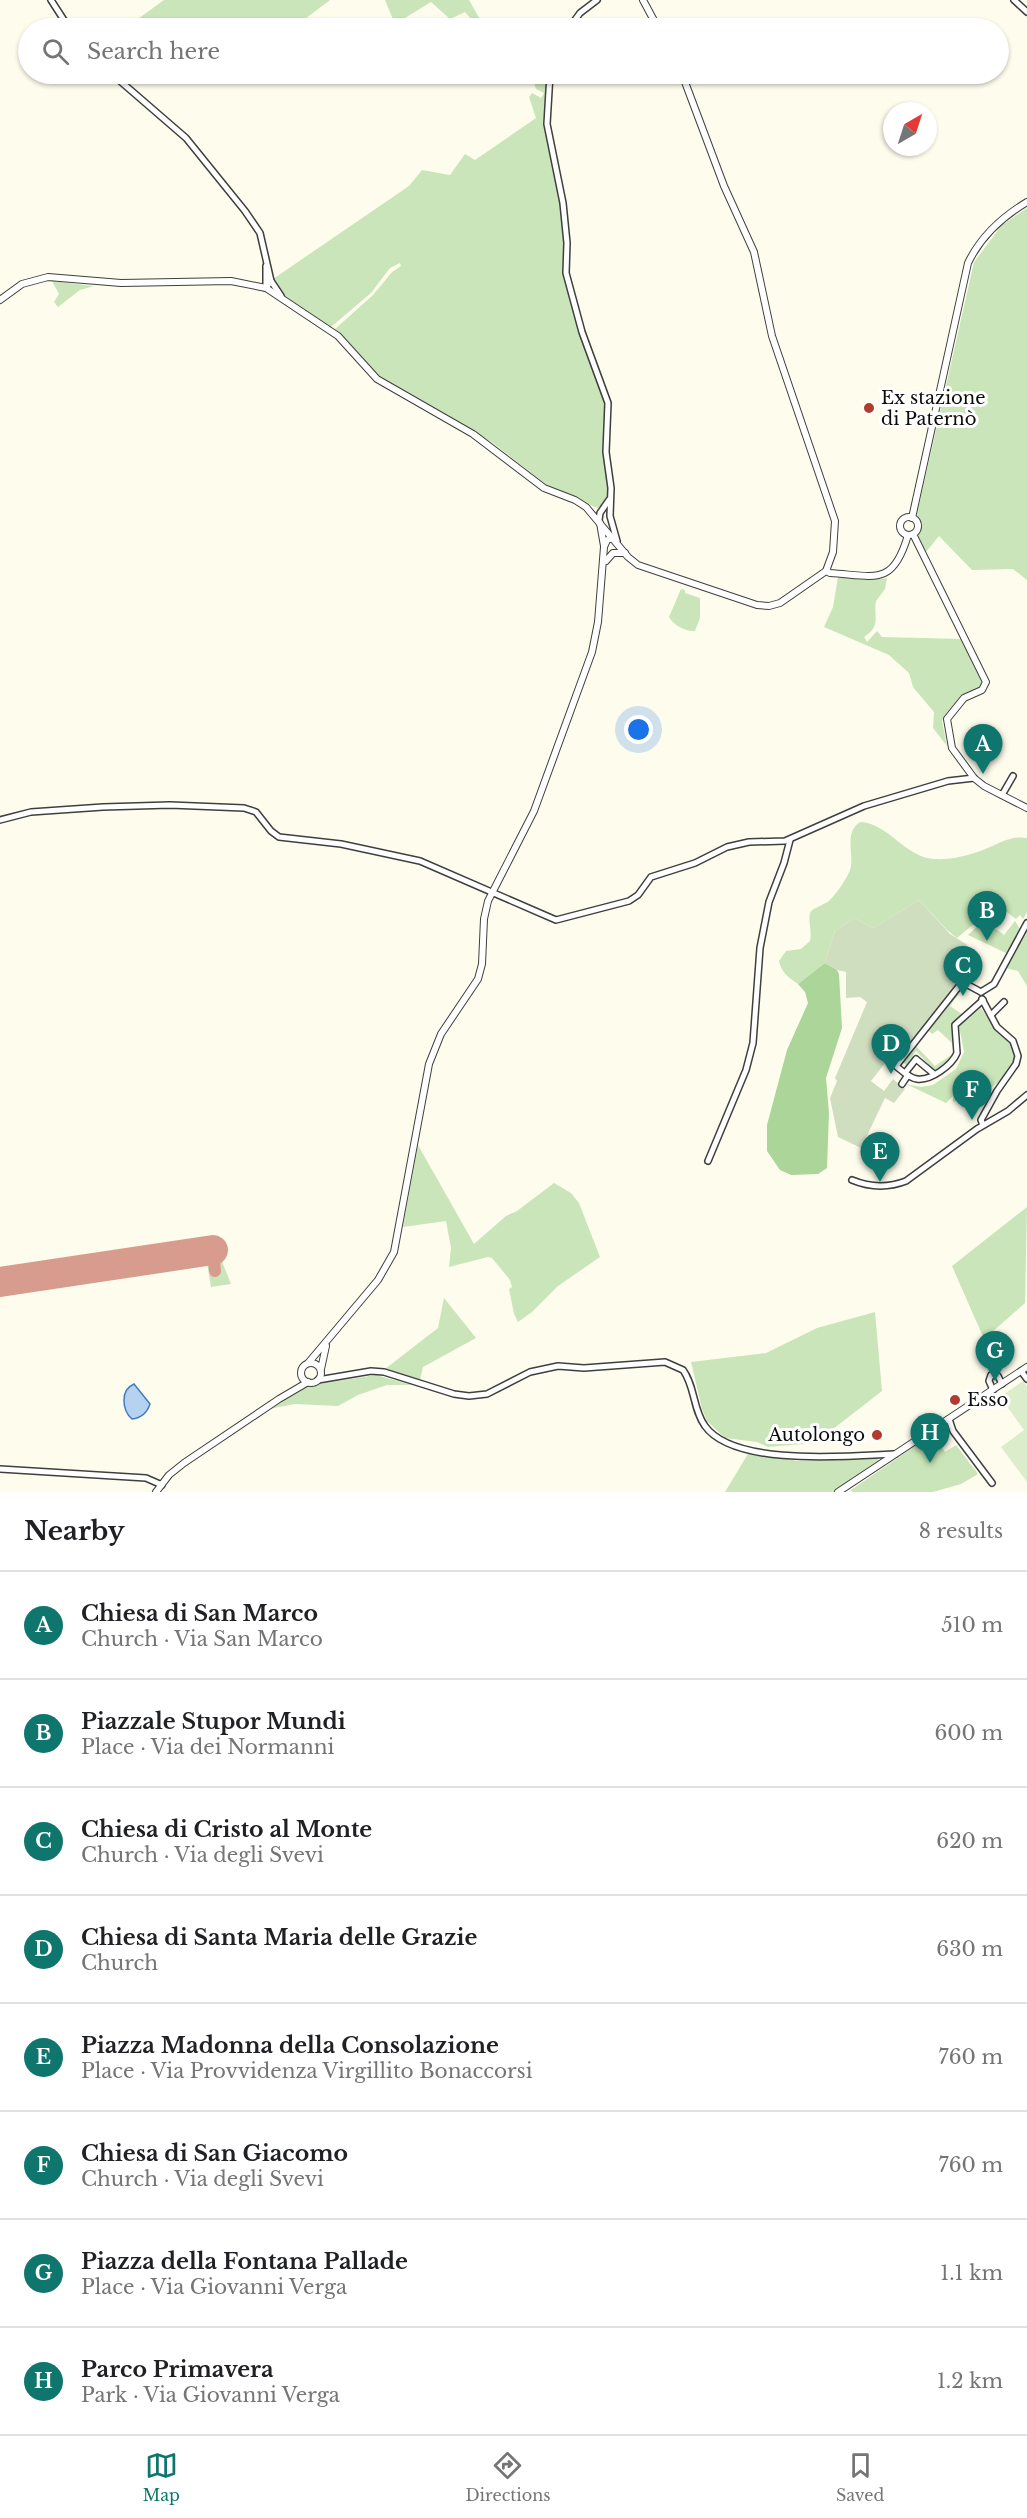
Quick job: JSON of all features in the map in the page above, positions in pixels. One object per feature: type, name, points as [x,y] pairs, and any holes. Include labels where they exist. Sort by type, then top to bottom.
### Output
[{"type":"street","points":[[51,0],[63,18]]},
{"type":"street","points":[[576,18],[597,0]]},
{"type":"street","points":[[643,0],[653,18]]},
{"type":"street","points":[[1014,0],[1027,12]]},
{"type":"street","points":[[123,84],[194,147],[257,229],[271,281],[281,296]]},
{"type":"street","points":[[279,1399],[297,1383],[302,1368],[378,1280],[394,1252],[429,1064],[441,1034],[474,986],[481,971],[486,909],[492,891],[534,811],[592,652],[598,622],[604,564],[600,521],[612,496],[607,462],[608,404],[582,332],[566,273],[567,243],[563,203],[547,124],[549,84]]},
{"type":"street","points":[[0,300],[27,281],[48,277],[121,283],[213,280],[266,288],[338,336],[377,379],[479,438],[544,488],[575,500],[589,509],[623,551],[645,568],[764,607],[780,603],[825,571],[833,552],[836,528],[834,515],[772,336],[754,252],[724,186],[686,84]]},
{"type":"street","points":[[912,518],[968,262],[975,249],[994,226],[1027,202]]},
{"type":"street","points":[[266,262],[266,288]]},
{"type":"street","points":[[253,285],[265,276]]},
{"type":"street","points":[[266,288],[271,281]]},
{"type":"street","points":[[589,509],[607,507]]},
{"type":"street","points":[[607,507],[611,528],[623,551]]},
{"type":"street","points":[[825,571],[873,576],[886,574],[895,567],[902,556],[910,535],[918,530],[918,524],[912,518]]},
{"type":"street","points":[[912,518],[904,519],[901,523],[902,531],[910,535],[986,678],[986,685],[982,690],[964,698],[949,715],[946,722],[952,748],[974,778],[1027,807]]},
{"type":"street","points":[[604,548],[607,540],[614,539]]},
{"type":"street","points":[[604,564],[614,539]]},
{"type":"street","points":[[608,556],[623,551]]},
{"type":"street","points":[[1002,795],[1013,776]]},
{"type":"street","points":[[0,819],[31,812],[103,807],[170,805],[244,808],[256,812],[271,831],[279,837],[341,843],[414,859],[556,920],[634,898],[651,877],[694,863],[727,847],[742,843],[790,840],[864,806],[948,781],[974,778]]},
{"type":"street","points":[[708,1161],[746,1070],[753,1043],[760,948],[769,902],[790,840]]},
{"type":"street","points":[[981,992],[994,984],[1027,923]]},
{"type":"street","points":[[983,1000],[956,1024],[957,1053],[951,1063],[921,1079],[907,1074],[896,1066],[959,986],[969,985],[981,992],[997,1027],[1013,1041],[1018,1056],[1016,1064],[982,1118],[983,1125]]},
{"type":"street","points":[[991,1016],[1004,1002]]},
{"type":"street","points":[[902,1084],[916,1059],[934,1074]]},
{"type":"street","points":[[852,1180],[876,1186],[896,1185],[983,1125],[1008,1111],[1027,1095]]},
{"type":"street","points":[[318,1380],[328,1340]]},
{"type":"street","points":[[309,1362],[316,1364],[332,1378]]},
{"type":"street","points":[[156,1492],[176,1469],[308,1382],[371,1371],[384,1372],[454,1394],[469,1396],[487,1394],[530,1372],[558,1366],[584,1368],[665,1362],[683,1370],[704,1425],[723,1442],[795,1457],[897,1454]]},
{"type":"street","points":[[838,1492],[847,1490],[1002,1384],[1025,1373]]},
{"type":"street","points":[[301,1374],[308,1382]]},
{"type":"street","points":[[993,1390],[989,1381],[992,1375],[998,1376],[1002,1384]]},
{"type":"street","points":[[949,1419],[953,1431],[992,1483]]},
{"type":"street","points":[[942,1424],[953,1431]]},
{"type":"street","points":[[0,1468],[146,1478],[162,1485]]},
{"type":"green space","points":[[164,0],[330,0],[306,18],[139,18]]},
{"type":"green space","points":[[385,0],[469,0],[479,18],[470,18],[465,12],[449,18],[431,2],[405,18],[392,18]]},
{"type":"green space","points":[[535,84],[547,84],[544,122],[561,200],[566,244],[564,274],[606,404],[609,490],[603,505],[597,508],[547,485],[493,443],[378,376],[335,329],[373,295],[392,272],[401,266],[400,263],[390,268],[371,293],[331,327],[291,301],[273,279],[409,186],[422,170],[450,175],[465,154],[475,160],[536,118],[529,97],[532,93],[541,98],[544,93],[536,89]]},
{"type":"green space","points":[[1027,208],[1027,580],[1013,569],[972,570],[939,536],[926,552],[918,538],[921,525],[917,514],[974,262],[1002,225]]},
{"type":"green space","points":[[52,281],[94,286],[80,290],[58,307],[54,302],[59,294]]},
{"type":"green space","points":[[838,577],[864,580],[887,578],[885,589],[876,601],[875,625],[864,637],[867,642],[877,631],[882,637],[964,639],[983,683],[977,690],[962,695],[942,721],[947,746],[933,728],[934,712],[913,687],[909,673],[889,655],[824,627],[833,607]]},
{"type":"green space","points":[[681,589],[685,590],[685,593],[700,598],[700,618],[695,631],[680,627],[669,617]]},
{"type":"green space","points":[[860,822],[879,828],[914,853],[934,859],[958,857],[1010,839],[1027,838],[1027,912],[1023,919],[1020,915],[1016,919],[1004,910],[981,918],[957,938],[919,900],[873,928],[854,918],[835,931],[825,963],[798,984],[784,972],[779,961],[786,951],[801,949],[810,941],[810,913],[829,901],[846,878],[851,864],[852,832]]},
{"type":"green space","points":[[919,900],[950,934],[966,944],[971,953],[955,978],[959,981],[954,989],[891,1067],[885,1063],[871,1081],[884,1091],[893,1079],[905,1089],[894,1103],[885,1098],[861,1148],[838,1137],[830,1098],[837,1081],[835,1078],[867,1002],[860,997],[846,998],[846,972],[825,963],[835,931],[854,918],[873,928]]},
{"type":"green space","points":[[1015,921],[1020,929],[1006,953],[968,935],[982,922],[986,925],[988,923],[1004,935]]},
{"type":"green space","points":[[1027,933],[1027,986],[1018,971],[1005,968]]},
{"type":"green space","points":[[825,963],[837,970],[839,974],[842,1028],[826,1078],[829,1113],[827,1168],[818,1174],[791,1175],[780,1170],[767,1151],[767,1125],[787,1050],[808,1003],[805,992],[798,984]]},
{"type":"green space","points":[[957,993],[959,994],[950,1006],[963,1015],[952,1024],[954,1052],[952,1043],[938,1030],[932,1034],[928,1030]]},
{"type":"green space","points":[[981,1008],[998,1033],[1011,1042],[1014,1050],[1014,1064],[1005,1077],[983,1094],[953,1102],[953,1096],[946,1103],[906,1084],[921,1087],[933,1085],[956,1069],[964,1052],[959,1026]]},
{"type":"green space","points":[[916,1046],[935,1066],[953,1053],[949,1062],[934,1070],[916,1051],[906,1065],[903,1062]]},
{"type":"green space","points":[[418,1145],[474,1244],[506,1216],[517,1211],[554,1183],[571,1193],[579,1203],[600,1257],[558,1286],[532,1312],[518,1322],[509,1289],[512,1287],[510,1280],[492,1258],[449,1267],[451,1248],[446,1221],[403,1227]]},
{"type":"green space","points":[[1027,1207],[1025,1303],[984,1339],[952,1266]]},
{"type":"green space","points":[[218,1236],[223,1264],[231,1284],[211,1287],[207,1263],[0,1294],[0,1270]]},
{"type":"green space","points":[[444,1298],[476,1338],[423,1367],[420,1380],[385,1369],[438,1328]]},
{"type":"green space","points":[[875,1312],[882,1391],[815,1443],[768,1447],[757,1442],[725,1438],[707,1421],[691,1362],[766,1353],[817,1328]]},
{"type":"green space","points":[[376,1375],[412,1385],[387,1385],[358,1395],[338,1406],[295,1404],[269,1409],[300,1387]]},
{"type":"green space","points":[[1023,1381],[1027,1386],[1027,1482],[1001,1447],[1024,1430],[1000,1397]]},
{"type":"green space","points":[[927,1438],[937,1440],[945,1452],[956,1445],[978,1474],[961,1484],[933,1492],[852,1492],[851,1490]]},
{"type":"green space","points":[[749,1452],[798,1461],[878,1459],[880,1461],[832,1492],[725,1492]]},
{"type":"water","points":[[134,1384],[150,1404],[143,1414],[132,1419],[126,1411],[124,1400],[126,1391]]},
{"type":"taxiway","points":[[213,1250],[215,1271]]},
{"type":"runway","points":[[0,1282],[213,1250]]},
{"type":"place","name":"Ex stazione di Paternò","points":[[869,408]]},
{"type":"place","name":"Chiesa di San Marco","points":[[983,774]]},
{"type":"place","name":"Piazzale Stupor Mundi","points":[[987,941]]},
{"type":"place","name":"Chiesa di Cristo al Monte","points":[[963,996]]},
{"type":"place","name":"Chiesa di Santa Maria delle Grazie","points":[[891,1074]]},
{"type":"place","name":"Chiesa di San Giacomo","points":[[972,1120]]},
{"type":"place","name":"Piazza Madonna della Consolazione","points":[[880,1182]]},
{"type":"place","name":"Piazza della Fontana Pallade","points":[[995,1381]]},
{"type":"place","name":"Esso","points":[[955,1400]]},
{"type":"place","name":"Autolongo","points":[[877,1435]]},
{"type":"place","name":"Parco Primavera","points":[[930,1463]]}]
